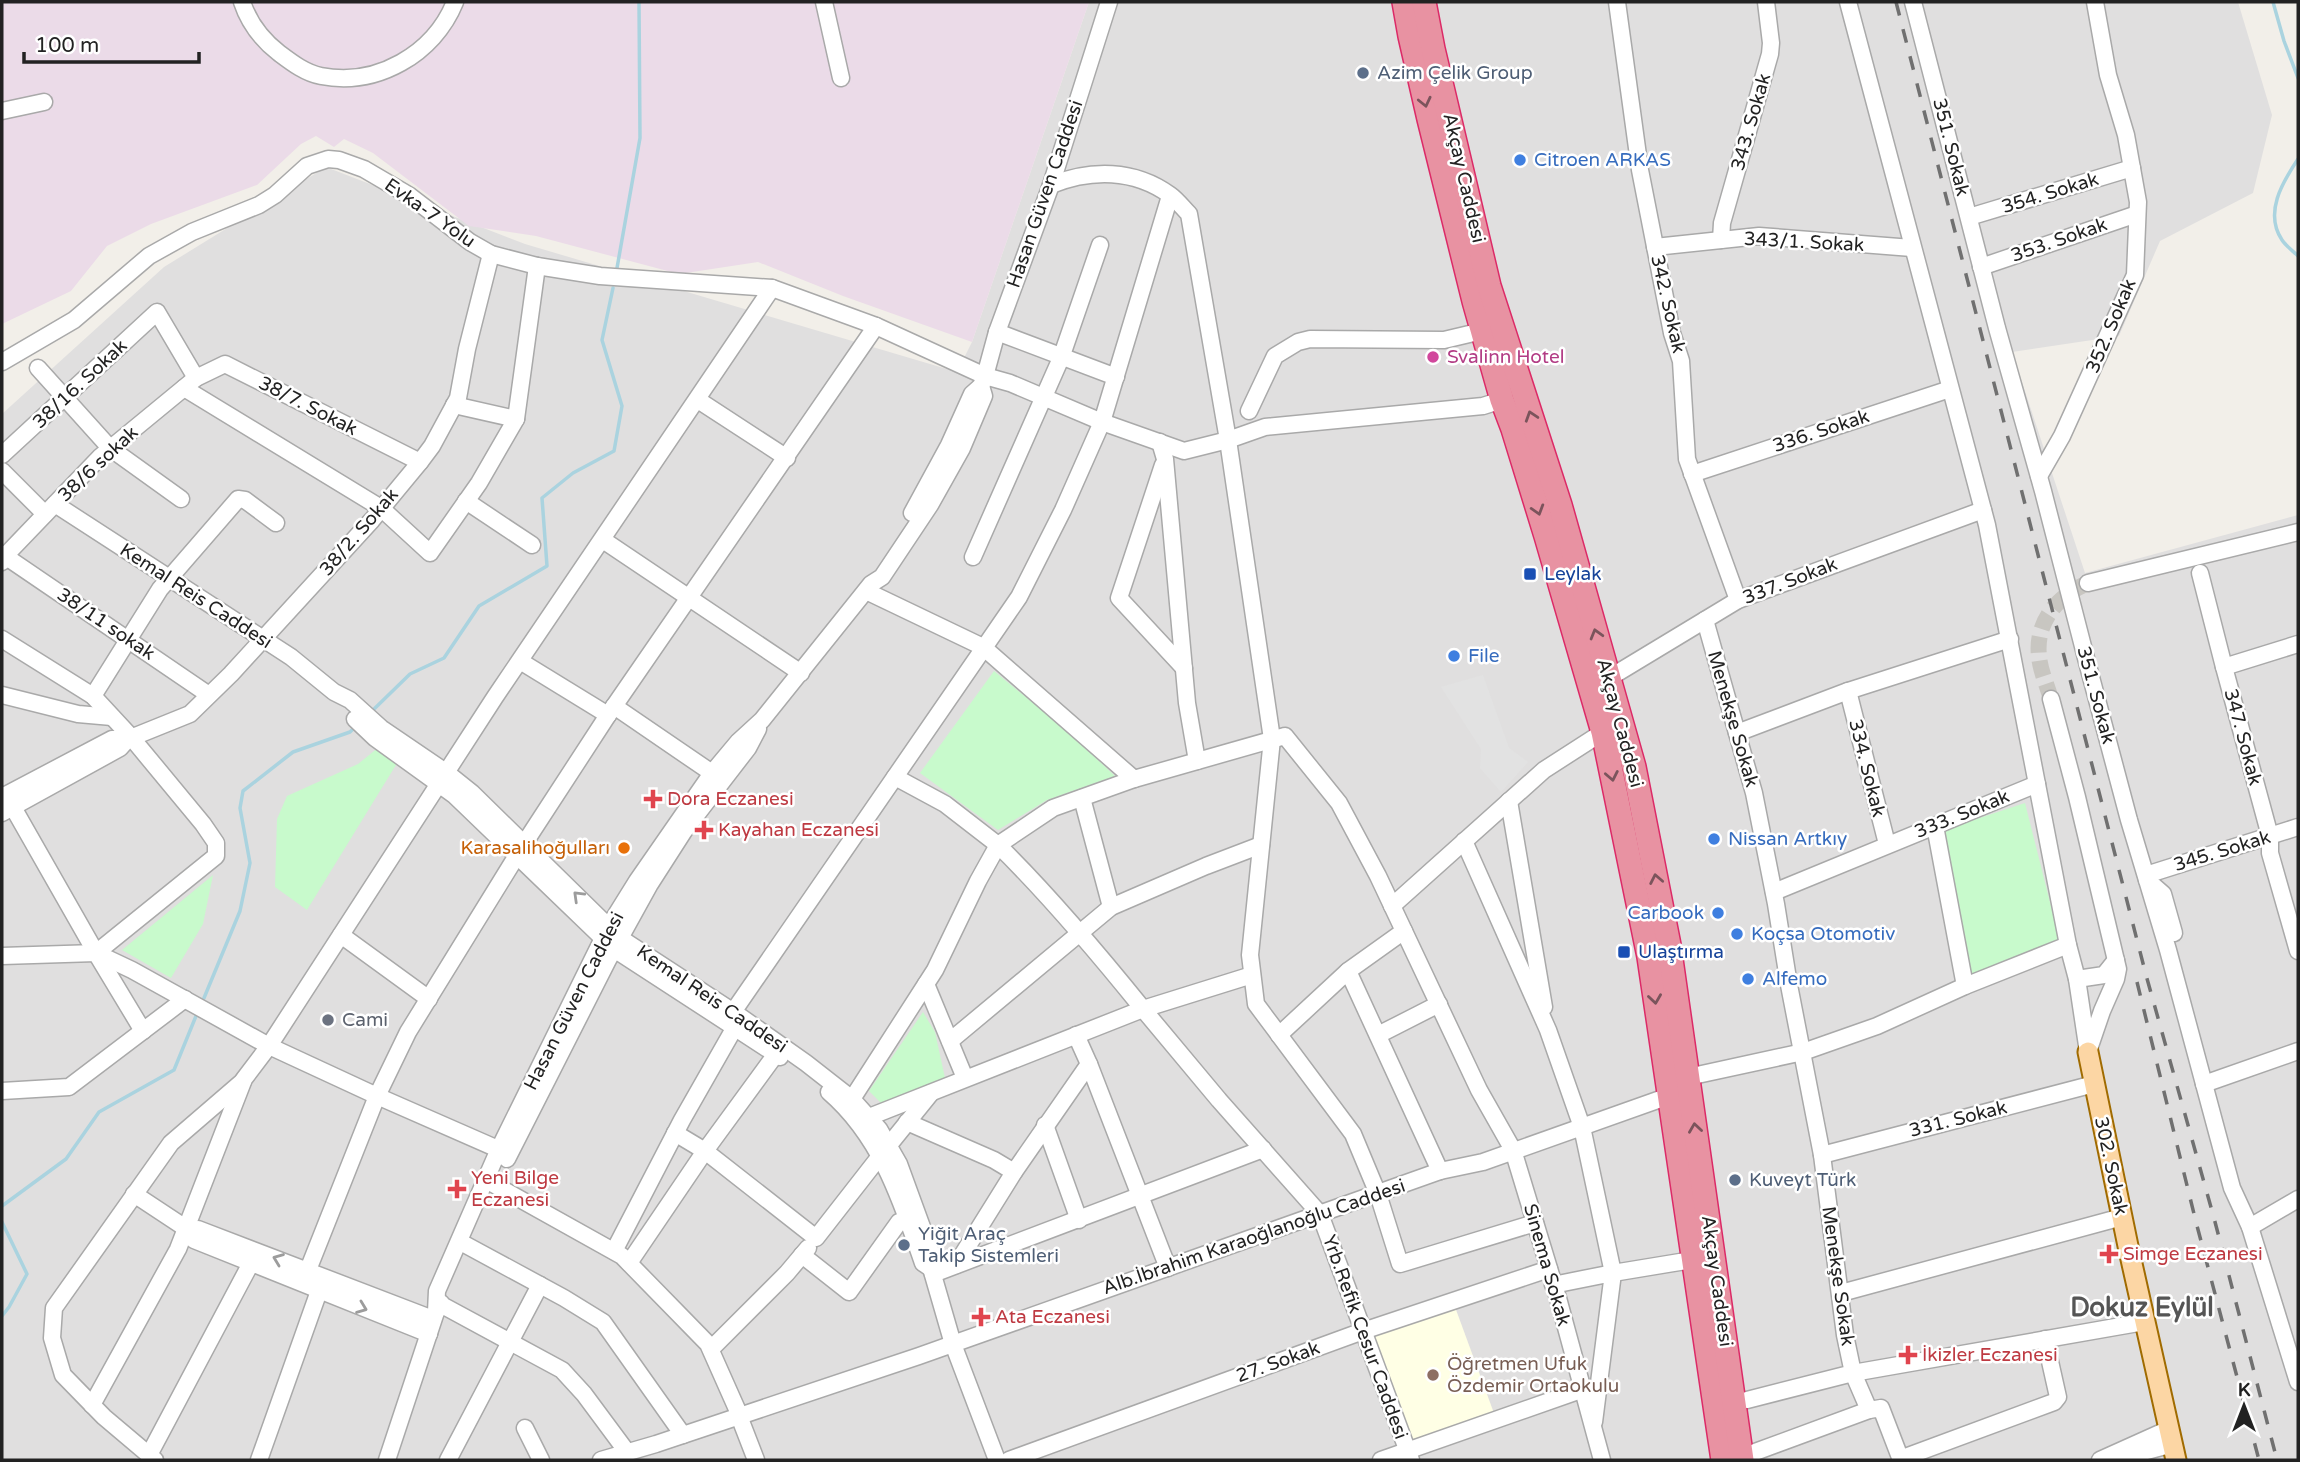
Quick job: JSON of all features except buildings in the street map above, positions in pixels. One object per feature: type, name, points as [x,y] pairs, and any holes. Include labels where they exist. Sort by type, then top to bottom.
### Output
[{"type":"highway","points":[[1395,2],[1420,35]]},
{"type":"highway","name":"Akçay Caddesi","points":[[1404,2],[1420,35],[1489,286],[1560,505],[1637,780],[1669,945],[1688,1077],[1694,1195],[1723,1460]]},
{"type":"highway","name":"Akçay Caddesi","points":[[1424,2],[1420,35],[1429,119],[1482,331],[1539,512],[1603,732],[1649,957],[1669,1096],[1694,1195],[1751,1458]]},
{"type":"highway","points":[[1420,35],[1430,2]]},
{"type":"highway","points":[[1694,1195],[1686,1261],[1710,1460]]},
{"type":"highway","points":[[1694,1195],[1734,1310],[1747,1400],[1751,1458]]},
{"type":"main road","name":"302. Sokak","points":[[2088,1052],[2144,1322],[2173,1444],[2186,1460]]},
{"type":"street","points":[[242,2],[247,18],[264,41],[294,65],[320,76],[361,78],[397,65],[419,52],[442,29],[455,2]]},
{"type":"street","points":[[824,2],[841,78]]},
{"type":"street","name":"Hasan Güven Caddesi","points":[[387,1460],[435,1317],[504,1151],[652,857],[738,741],[762,720],[869,588],[882,577],[951,467],[984,396],[983,381],[997,332],[1051,185],[1109,2]]},
{"type":"street","name":"342. Sokak","points":[[1617,2],[1639,158],[1672,332],[1681,361],[1687,459],[1738,600]]},
{"type":"street","name":"343. Sokak","points":[[1721,240],[1722,223],[1770,54],[1766,2]]},
{"type":"street","points":[[1848,2],[1983,510],[2068,945],[2077,979],[2088,1052]]},
{"type":"street","name":"351. Sokak","points":[[1913,2],[2097,701],[2146,877],[2209,1082],[2232,1188],[2250,1227],[2298,1382]]},
{"type":"street","name":"352. Sokak","points":[[2039,476],[2062,436],[2135,275],[2138,202],[2126,135],[2108,75],[2095,2]]},
{"type":"street","points":[[2,110],[44,102]]},
{"type":"street","name":"Evka-7 Yolu","points":[[2,362],[74,320],[149,256],[192,233],[259,205],[275,195],[307,166],[328,159],[339,160],[375,176],[410,196],[470,242],[491,254],[537,266],[600,276],[772,288],[876,326],[983,381],[1010,383],[1101,422],[1184,451],[1228,440]]},
{"type":"street","name":"354. Sokak","points":[[1969,217],[2132,168]]},
{"type":"street","points":[[1051,185],[1073,176],[1109,173],[1139,179],[1170,195],[1189,214],[1228,440],[1272,739],[1250,955],[1256,1003],[1353,1134],[1377,1194],[1400,1264],[1535,1223]]},
{"type":"street","points":[[614,1251],[734,1019],[895,776],[1019,597],[1063,510],[1101,422],[1170,195]]},
{"type":"street","name":"353. Sokak","points":[[1981,267],[2137,214]]},
{"type":"street","name":"343/1. Sokak","points":[[1655,247],[1759,236],[1912,248]]},
{"type":"street","points":[[972,557],[1061,358],[1100,245]]},
{"type":"street","name":"38/2. Sokak","points":[[6,803],[120,748],[130,738],[190,714],[262,640],[381,508],[432,446],[458,398],[467,349],[491,254]]},
{"type":"street","points":[[190,383],[381,508],[430,552],[466,501],[516,419],[537,266]]},
{"type":"street","points":[[251,1263],[152,1458],[92,1405],[63,1375],[52,1338],[54,1308],[171,1143],[244,1079],[269,1046],[520,661],[772,288]]},
{"type":"street","name":"38/16. Sokak","points":[[2,455],[158,312],[190,383]]},
{"type":"street","points":[[259,1460],[319,1292],[308,1270],[377,1096],[408,1032],[520,850],[611,711],[876,326]]},
{"type":"street","points":[[1249,411],[1275,356],[1298,342],[1310,339],[1444,340],[1482,331]]},
{"type":"street","points":[[997,332],[1116,377]]},
{"type":"street","name":"38/7. Sokak","points":[[190,383],[225,365],[420,462]]},
{"type":"street","points":[[38,368],[110,448],[181,499]]},
{"type":"street","name":"38/6 sokak","points":[[3,557],[110,448],[190,383]]},
{"type":"street","name":"336. Sokak","points":[[1692,474],[1950,389]]},
{"type":"street","points":[[698,400],[787,457]]},
{"type":"street","points":[[1228,440],[1265,427],[1483,405],[1502,400]]},
{"type":"street","points":[[454,405],[516,419]]},
{"type":"street","points":[[1160,442],[1165,459],[1187,703],[1197,761]]},
{"type":"street","points":[[1165,459],[1119,598],[1184,668]]},
{"type":"street","name":"Kemal Reis Caddesi","points":[[2,471],[50,509],[169,578],[298,662],[334,692],[341,705],[401,743],[443,778],[472,793],[520,850],[612,938],[734,1019],[806,1062],[852,1098],[869,1117],[884,1150],[923,1263],[932,1271]]},
{"type":"street","points":[[93,696],[160,589],[238,499],[245,500],[276,523]]},
{"type":"street","points":[[466,501],[532,545]]},
{"type":"street","name":"337. Sokak","points":[[1609,678],[1738,600],[1983,510]]},
{"type":"street","points":[[2088,583],[2298,532]]},
{"type":"street","points":[[603,540],[802,673]]},
{"type":"street","name":"38/11 sokak","points":[[3,557],[209,695]]},
{"type":"street","points":[[2200,573],[2224,667]]},
{"type":"street","points":[[869,588],[983,647],[1134,779]]},
{"type":"street","name":"Menekşe Sokak","points":[[1705,620],[1754,793],[1774,892],[1822,1155],[1853,1373],[1747,1400]]},
{"type":"street","points":[[2,639],[93,696],[203,824],[216,843],[216,856],[96,953]]},
{"type":"street","points":[[1737,733],[1848,691],[2010,639]]},
{"type":"street","name":"347. Sokak","points":[[2298,645],[2224,667],[2271,838],[2279,850],[2298,922]]},
{"type":"street","points":[[520,661],[611,711],[712,774]]},
{"type":"street","name":"334. Sokak","points":[[1848,691],[1887,844]]},
{"type":"street","points":[[2,695],[78,714],[112,717]]},
{"type":"street","points":[[2051,699],[2118,969],[2088,1052]]},
{"type":"street","name":"Hasan Güven Caddesi","points":[[612,938],[684,831],[748,748],[762,720]]},
{"type":"street","points":[[1392,906],[1545,769],[1603,732]]},
{"type":"street","name":"Sinema Sokak","points":[[1272,739],[1285,736],[1339,803],[1404,930],[1479,1090],[1513,1150],[1602,1460]]},
{"type":"street","points":[[852,1098],[926,984],[999,845],[1053,808],[1134,779],[1272,739]]},
{"type":"street","points":[[895,776],[945,804],[999,845],[1036,882],[1320,1214]]},
{"type":"street","name":"333. Sokak","points":[[1774,892],[2038,784]]},
{"type":"street","points":[[1082,798],[1111,907]]},
{"type":"street","points":[[1509,801],[1548,1030]]},
{"type":"street","points":[[6,803],[143,1031]]},
{"type":"street","points":[[1935,826],[1965,986]]},
{"type":"street","name":"345. Sokak","points":[[2146,877],[2298,827]]},
{"type":"street","name":"347. Sokak","points":[[2271,838],[2270,853],[2298,951]]},
{"type":"street","points":[[1464,841],[1548,1030],[1582,1127],[1613,1273],[1593,1428]]},
{"type":"street","points":[[950,1041],[1111,907],[1261,845]]},
{"type":"street","points":[[1279,1035],[1348,971],[1404,930]]},
{"type":"street","points":[[341,935],[429,999]]},
{"type":"street","points":[[1688,1077],[1803,1052],[1877,1026],[1965,986],[2068,945]]},
{"type":"street","points":[[2,956],[96,953],[269,1046],[504,1151]]},
{"type":"street","points":[[2077,979],[2104,975],[2116,960]]},
{"type":"street","points":[[1348,971],[1440,1171]]},
{"type":"street","points":[[869,1117],[1143,1009],[1252,975]]},
{"type":"street","points":[[2081,1008],[2103,994],[2116,979]]},
{"type":"street","points":[[926,984],[965,1078]]},
{"type":"street","points":[[2,1091],[69,1087],[185,999]]},
{"type":"street","points":[[1377,1035],[1439,1003]]},
{"type":"street","points":[[2081,1008],[2102,1011]]},
{"type":"street","name":"Kemal Reis Caddesi","points":[[734,1019],[776,1054],[832,1094],[884,1150],[906,1180],[934,1260],[932,1271],[953,1344],[997,1460]]},
{"type":"street","points":[[1076,1035],[1168,1268]]},
{"type":"street","points":[[2209,1082],[2298,1051]]},
{"type":"street","points":[[629,1263],[705,1151],[776,1054]]},
{"type":"street","points":[[956,1265],[1045,1125],[1089,1064]]},
{"type":"street","points":[[92,1405],[188,1230],[244,1079]]},
{"type":"street","name":"331. Sokak","points":[[1822,1155],[2094,1084]]},
{"type":"street","points":[[710,1349],[787,1273],[932,1091]]},
{"type":"street","name":"Alb.İbrahim Karaoğlanoğlu Caddesi","points":[[601,1460],[953,1344],[1440,1171],[1483,1162],[1669,1096]]},
{"type":"street","points":[[907,1122],[995,1160],[1014,1172]]},
{"type":"street","points":[[1045,1125],[1079,1220]]},
{"type":"street","points":[[675,1133],[705,1151],[816,1238]]},
{"type":"street","points":[[932,1271],[956,1265],[1079,1220],[1262,1149]]},
{"type":"street","points":[[491,1182],[614,1251],[708,1344],[756,1460]]},
{"type":"street","name":"Hasan Güven Caddesi","points":[[435,1317],[437,1291],[491,1182]]},
{"type":"street","points":[[134,1194],[188,1230],[194,1240],[319,1292],[435,1317]]},
{"type":"street","points":[[2250,1227],[2298,1199]]},
{"type":"street","name":"Yrb.Refik Cesur Caddesi","points":[[1320,1214],[1409,1456]]},
{"type":"street","points":[[1841,1293],[2122,1217]]},
{"type":"street","points":[[802,1255],[849,1292],[899,1222],[908,1218]]},
{"type":"street","points":[[188,1230],[198,1229],[435,1317],[510,1341],[562,1370],[584,1394],[627,1452]]},
{"type":"street","points":[[466,1245],[603,1322],[683,1435]]},
{"type":"street","points":[[1553,1285],[1686,1261]]},
{"type":"street","name":"27. Sokak","points":[[1009,1460],[1363,1331],[1549,1269]]},
{"type":"street","points":[[448,1460],[540,1285]]},
{"type":"street","points":[[1869,1410],[1853,1373],[2144,1322]]},
{"type":"street","points":[[1751,1458],[1869,1410],[1881,1408],[1900,1459],[2054,1402],[2058,1397],[2045,1339]]},
{"type":"street","points":[[1381,1460],[1409,1456],[1581,1390]]},
{"type":"street","points":[[526,1429],[541,1460]]},
{"type":"street","points":[[2112,1460],[2150,1456],[2173,1444]]},
{"type":"street","points":[[2100,1460],[2173,1444]]},
{"type":"shaded area","points":[[2,2],[1089,2],[972,342],[758,262],[679,274],[536,236],[469,226],[373,153],[344,139],[334,147],[316,136],[301,144],[257,185],[151,224],[107,246],[71,291],[2,324]]},
{"type":"shaded area","points":[[1089,2],[2238,2],[2272,115],[2253,193],[2160,241],[2119,336],[2012,352],[2085,573],[2298,515],[2298,1460],[2,1460],[2,414],[164,267],[326,167],[525,244],[957,372],[972,342]]},
{"type":"shaded area","points":[[1483,675],[1509,748],[1528,762],[1501,792],[1480,768],[1481,749],[1441,687]]},
{"type":"shaded area","name":"Öğretmen Ufuk Özdemir Ortaokulu","points":[[1455,1307],[1495,1416],[1410,1446],[1373,1334]]},
{"type":"green space","points":[[994,671],[1067,731],[1115,776],[1047,800],[998,830],[920,773]]},
{"type":"green space","points":[[379,747],[399,760],[307,910],[275,887],[277,819],[287,796],[358,764]]},
{"type":"green space","points":[[2025,803],[2060,942],[1971,978],[1943,830]]},
{"type":"green space","points":[[213,875],[203,924],[171,978],[122,950]]},
{"type":"green space","points":[[923,1012],[935,1032],[945,1078],[882,1104],[869,1091]]},
{"type":"waterway","points":[[617,268],[640,138],[639,2]]},
{"type":"waterway","points":[[2273,2],[2298,78]]},
{"type":"waterway","points":[[2298,159],[2281,188],[2275,209],[2277,230],[2282,240],[2298,256]]},
{"type":"waterway","points":[[371,712],[410,674],[444,658],[479,606],[547,566],[542,498],[573,473],[614,451],[622,406],[602,340],[613,288]]},
{"type":"waterway","points":[[204,998],[240,911],[250,863],[240,808],[243,791],[293,752],[350,732],[355,727]]},
{"type":"waterway","points":[[2,1206],[66,1159],[99,1112],[174,1070],[196,1016]]},
{"type":"waterway","points":[[2,1222],[27,1274],[2,1316]]},
{"type":"tunnel","points":[[2051,699],[2040,661],[2041,632],[2058,602],[2088,583]]},
{"type":"railway","points":[[1896,2],[2146,975],[2214,1218],[2277,1460]]},
{"type":"railway","points":[[2137,982],[2196,1222],[2259,1460]]},
{"type":"place","name":"Azim Çelik Group","points":[[1363,73]]},
{"type":"place","name":"Citroen ARKAS","points":[[1520,160]]},
{"type":"place","name":"Svalinn Hotel","points":[[1433,357]]},
{"type":"place","name":"Leylak","points":[[1530,574]]},
{"type":"place","name":"File","points":[[1454,656]]},
{"type":"place","name":"Dora Eczanesi","points":[[653,799]]},
{"type":"place","name":"Kayahan Eczanesi","points":[[704,830]]},
{"type":"place","name":"Nissan Artkıy","points":[[1714,839]]},
{"type":"place","name":"Karasalihoğulları","points":[[624,848]]},
{"type":"place","name":"Carbook","points":[[1718,913]]},
{"type":"place","name":"Koçsa Otomotiv","points":[[1737,934]]},
{"type":"place","name":"Ulaştırma","points":[[1624,952]]},
{"type":"place","name":"Alfemo","points":[[1748,979]]},
{"type":"place","name":"Cami","points":[[328,1020]]},
{"type":"place","name":"Kuveyt Türk","points":[[1735,1180]]},
{"type":"place","name":"Yeni Bilge Eczanesi","points":[[457,1189]]},
{"type":"place","name":"Yiğit Araç Takip Sistemleri","points":[[904,1245]]},
{"type":"place","name":"Simge Eczanesi","points":[[2109,1254]]},
{"type":"place","name":"Ata Eczanesi","points":[[981,1317]]},
{"type":"place","name":"İkizler Eczanesi","points":[[1908,1355]]},
{"type":"place","name":"Öğretmen Ufuk Özdemir Ortaokulu","points":[[1433,1375]]},
{"type":"district","name":"Dokuz Eylül","points":[[2142,1307]]}]
